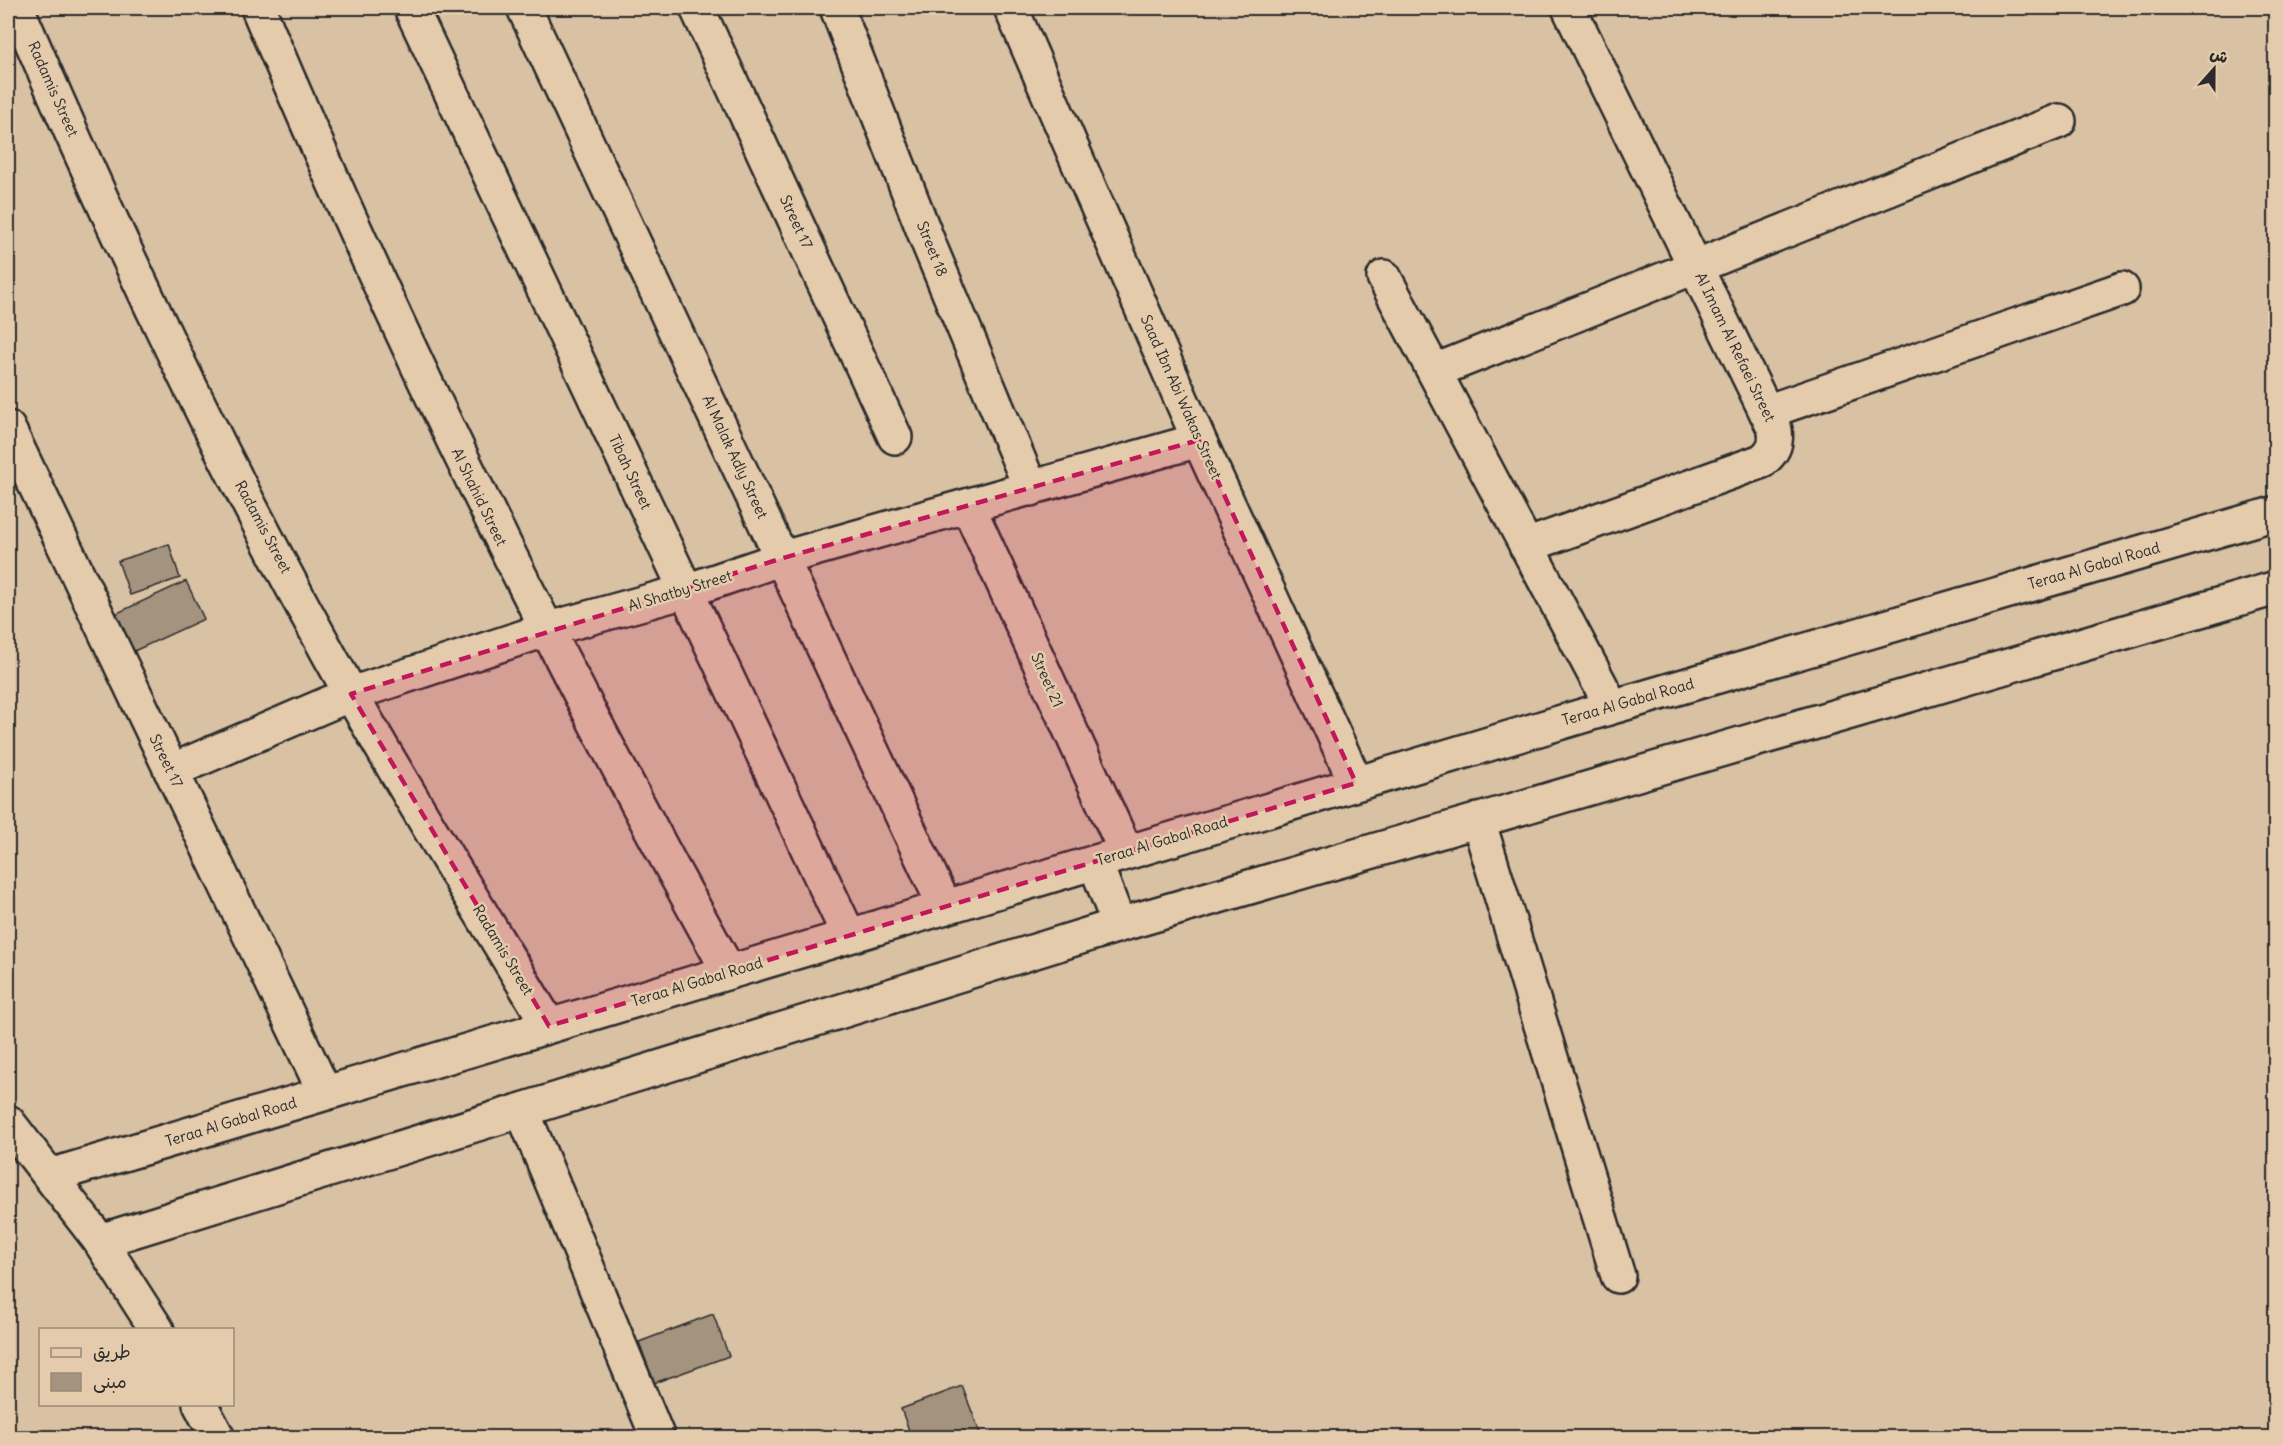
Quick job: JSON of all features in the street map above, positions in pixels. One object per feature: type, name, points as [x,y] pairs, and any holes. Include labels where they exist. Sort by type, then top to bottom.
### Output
[{"type":"street","name":"Radamis Street","points":[[17,8],[152,307],[249,502],[351,694],[549,1026]]},
{"type":"street","name":"Al Shahid Street","points":[[258,8],[388,306],[545,630],[635,803],[729,972]]},
{"type":"street","name":"Tibah Street","points":[[411,8],[849,936]]},
{"type":"street","name":"Al Malak Adly Street","points":[[524,8],[945,907]]},
{"type":"street","name":"Street 17","points":[[697,8],[895,436]]},
{"type":"street","name":"Street 18","points":[[837,8],[930,248],[1031,489]]},
{"type":"street","name":"Saad Ibn Abi Wakas Street","points":[[1011,8],[1199,440],[1356,783]]},
{"type":"street","name":"Al Imam Al Refaei Street","points":[[1526,546],[1762,460],[1769,455],[1776,439],[1775,430],[1569,8]]},
{"type":"street","points":[[1436,371],[2059,121]]},
{"type":"street","points":[[1384,277],[1436,371],[1612,706]]},
{"type":"street","points":[[1766,412],[2122,289]]},
{"type":"street","name":"Street 17","points":[[8,428],[325,1094]]},
{"type":"street","name":"Al Shatby Street","points":[[171,771],[351,694],[545,630],[686,591],[783,558],[969,508],[1199,440]]},
{"type":"street","name":"Street 21","points":[[969,508],[1126,852]]},
{"type":"street","name":"Teraa Al Gabal Road","points":[[50,1176],[1612,706],[2276,513]]},
{"type":"street","points":[[100,1241],[1119,925],[2276,588]]},
{"type":"street","points":[[1478,820],[1618,1276]]},
{"type":"street","points":[[1095,862],[1119,925]]},
{"type":"street","points":[[522,1110],[658,1437]]},
{"type":"street","points":[[8,1122],[100,1241],[155,1328]]},
{"type":"street","points":[[201,1406],[218,1437]]},
{"type":"highlighted area","points":[[1199,440],[1356,783],[549,1026],[351,694],[783,558]]},
{"type":"building","points":[[169,544],[180,578],[130,595],[118,561]]},
{"type":"building","points":[[186,581],[204,619],[132,652],[115,614]]},
{"type":"building","points":[[713,1314],[729,1356],[654,1383],[639,1342]]},
{"type":"building","points":[[962,1386],[982,1438],[912,1438],[901,1409]]}]
